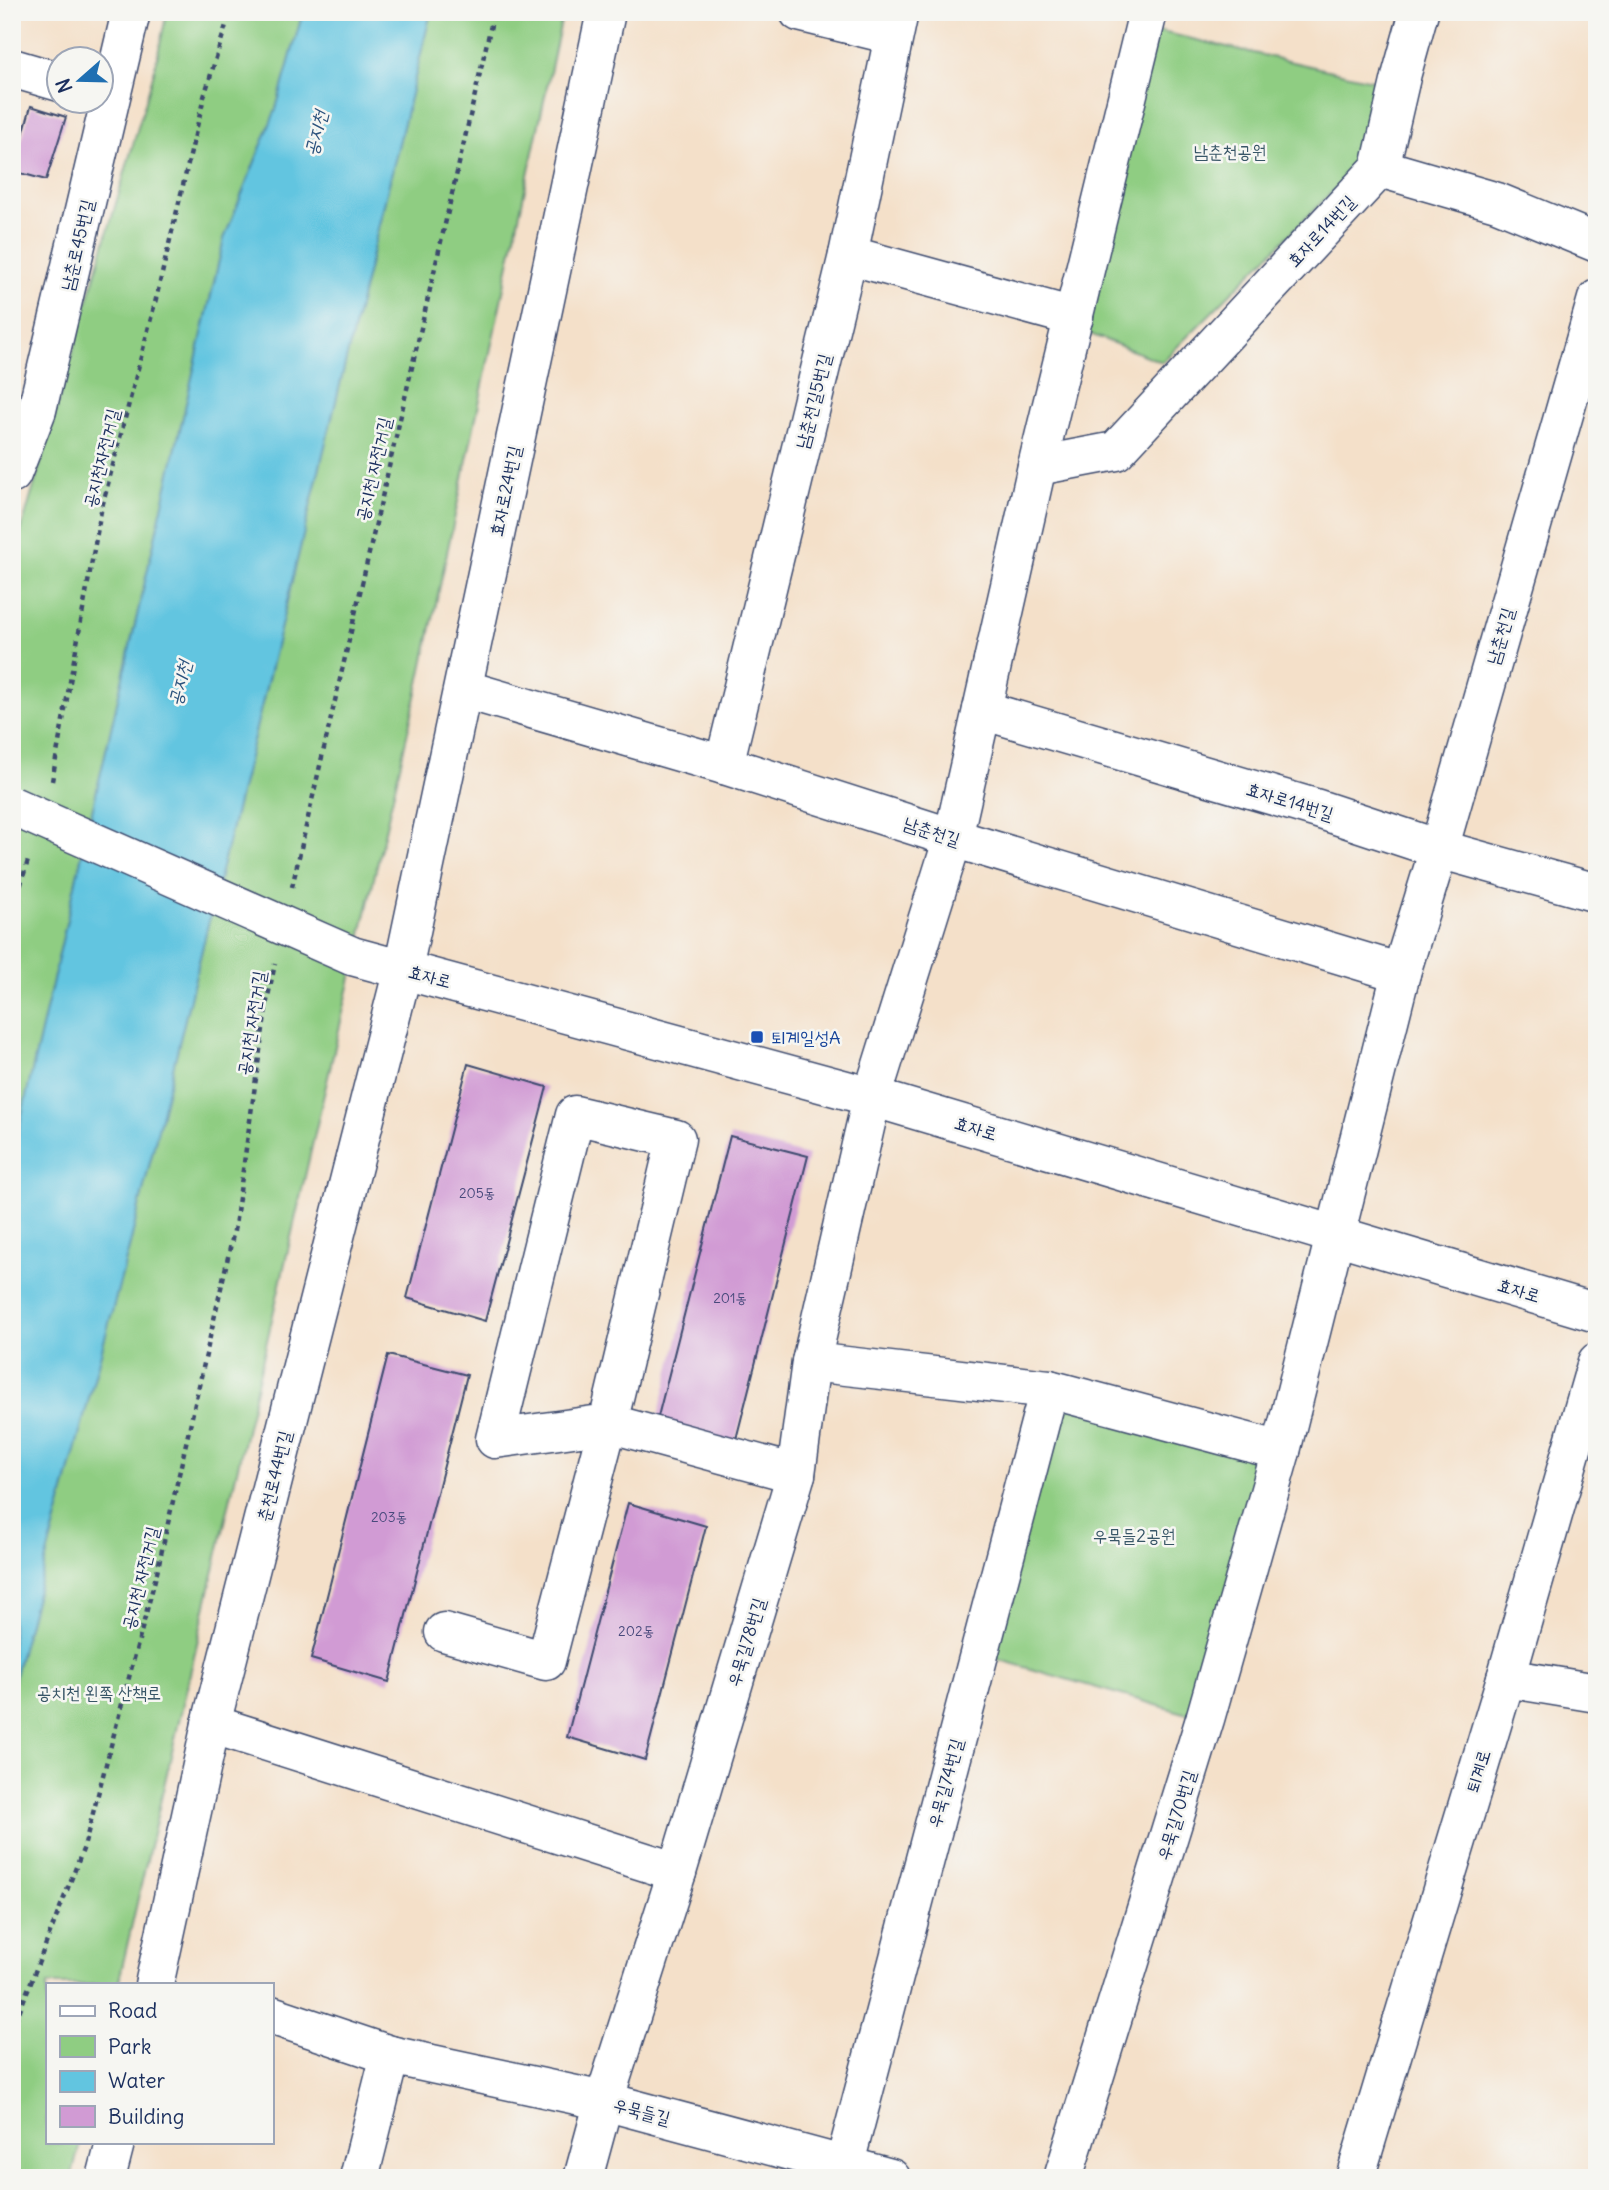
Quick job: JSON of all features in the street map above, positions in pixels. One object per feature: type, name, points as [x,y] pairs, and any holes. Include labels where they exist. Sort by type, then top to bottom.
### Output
[{"type":"street","name":"남춘로45번길","points":[[116,64],[131,12]]},
{"type":"street","name":"효자로24번길","points":[[402,968],[606,12]]},
{"type":"street","name":"남춘천길5번길","points":[[724,765],[848,256],[896,24],[799,12]]},
{"type":"street","points":[[872,1097],[953,838],[1038,466],[1148,12]]},
{"type":"street","name":"효자로14번길","points":[[1038,466],[1116,451],[1380,168],[1419,12]]},
{"type":"street","points":[[12,68],[46,78]]},
{"type":"street","name":"남춘로45번길","points":[[12,474],[37,410],[103,116]]},
{"type":"street","points":[[1380,168],[1497,202],[1597,243]]},
{"type":"street","points":[[848,256],[1074,317]]},
{"type":"street","name":"남춘천길","points":[[1334,1235],[1401,973],[1597,299]]},
{"type":"street","name":"남춘천길","points":[[463,689],[724,765],[953,838],[1401,973]]},
{"type":"street","name":"효자로14번길","points":[[982,710],[1318,809],[1439,849],[1597,893]]},
{"type":"street","name":"효자로","points":[[12,806],[352,956],[872,1097],[1597,1313]]},
{"type":"street","name":"춘천로44번길","points":[[164,1982],[211,1724],[402,968]]},
{"type":"street","name":"우묵길78번길","points":[[583,2178],[604,2101],[677,1872],[796,1474],[811,1362],[872,1097]]},
{"type":"street","points":[[444,1632],[546,1661],[608,1423],[676,1139],[575,1115],[495,1439],[608,1423],[796,1474]]},
{"type":"street","name":"우묵길70번길","points":[[1063,2178],[1205,1719],[1281,1451],[1334,1235]]},
{"type":"street","points":[[811,1362],[1049,1389],[1281,1451]]},
{"type":"street","name":"퇴계로","points":[[1355,2178],[1506,1678],[1597,1362]]},
{"type":"street","name":"우묵길74번길","points":[[843,2171],[1049,1389]]},
{"type":"street","points":[[1506,1678],[1597,1693]]},
{"type":"street","points":[[211,1724],[677,1872]]},
{"type":"street","name":"우묵들길","points":[[273,2016],[390,2055],[604,2101],[843,2171],[891,2178]]},
{"type":"street","points":[[359,2178],[390,2055]]},
{"type":"street","points":[[106,2178],[115,2144]]},
{"type":"path","name":"공지천자전거길","points":[[52,782],[101,511],[155,303],[204,97],[230,12]]},
{"type":"path","name":"공지천 자전거길","points":[[291,892],[494,12]]},
{"type":"path","points":[[12,914],[32,848]]},
{"type":"path","name":"공지천 자전거길","points":[[12,2031],[84,1847],[157,1572],[236,1226],[267,1001],[276,960]]},
{"type":"green space","points":[[167,12],[303,12],[276,109],[224,239],[12,1158],[12,562],[154,72]]},
{"type":"green space","name":"공치천 왼쪽 산책로","points":[[431,12],[563,12],[418,688],[118,1983],[46,1983],[46,2144],[80,2144],[71,2178],[12,2178],[12,1686],[129,1248]]},
{"type":"green space","name":"남춘천공원","points":[[1157,31],[1385,83],[1372,152],[1162,362],[1082,331]]},
{"type":"green space","name":"우묵들2공원","points":[[1049,1389],[1281,1451],[1205,1719],[979,1654]]},
{"type":"water","name":"공지천","points":[[303,12],[431,12],[129,1248],[12,1686],[12,1158],[224,239],[276,109]]},
{"type":"building","points":[[31,106],[46,111],[46,116],[66,117],[46,180],[13,171]]},
{"type":"building","points":[[12,123],[19,126],[13,147],[12,147]]},
{"type":"building","points":[[468,1064],[547,1087],[485,1321],[407,1298]]},
{"type":"building","points":[[730,1136],[808,1156],[730,1463],[652,1440]]},
{"type":"building","points":[[388,1355],[467,1375],[389,1682],[311,1659]]},
{"type":"building","points":[[628,1503],[706,1526],[645,1760],[567,1737]]},
{"type":"place","name":"퇴계일성A","points":[[757,1037]]}]
